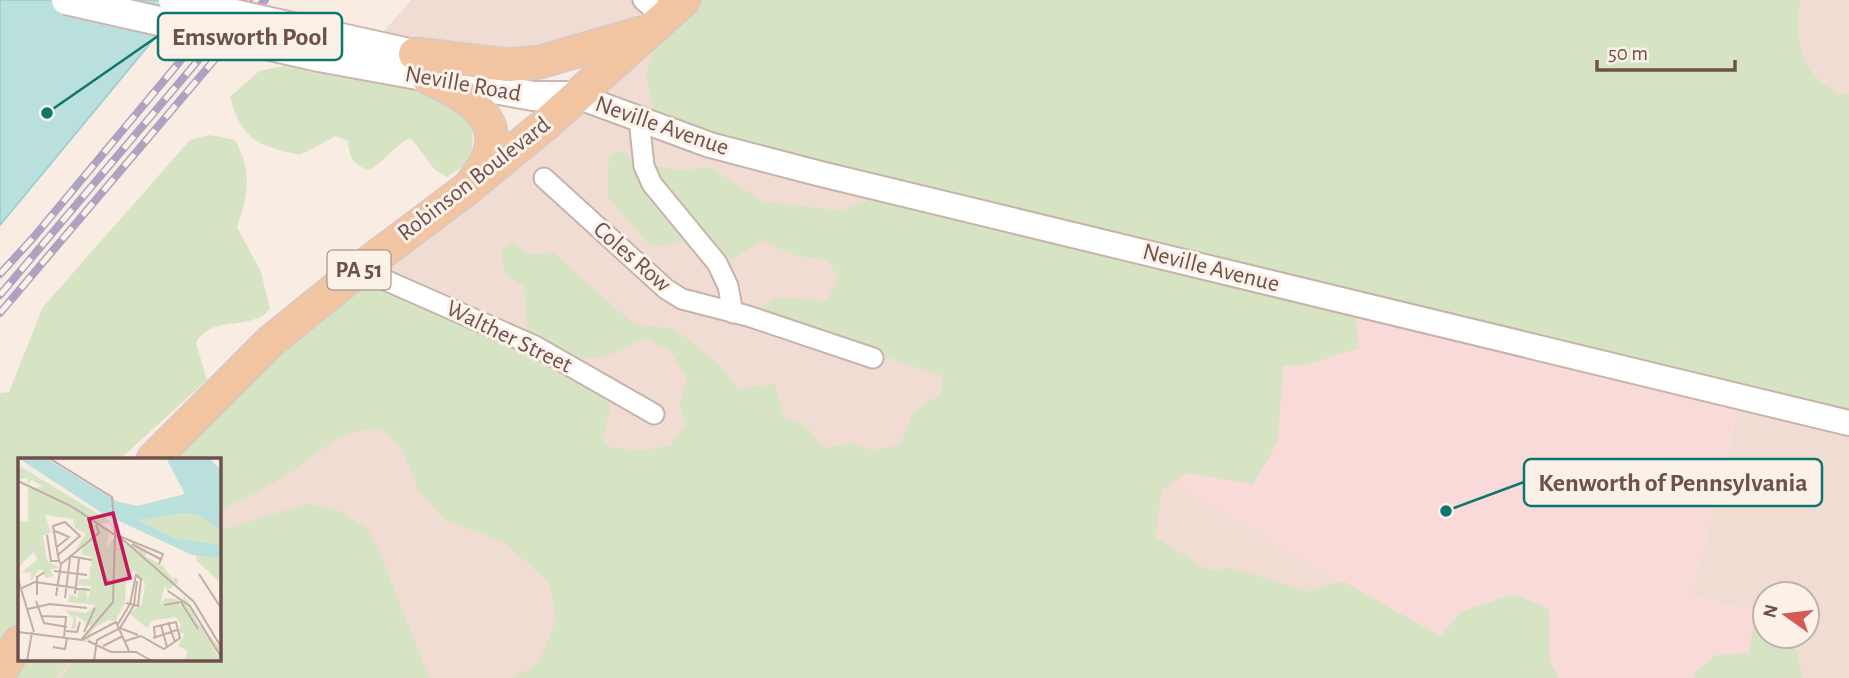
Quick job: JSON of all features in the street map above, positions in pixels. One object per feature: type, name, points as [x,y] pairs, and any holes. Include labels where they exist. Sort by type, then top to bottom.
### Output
[{"type":"main road","name":"Neville Road","points":[[66,0],[421,66],[533,96],[578,96]]},
{"type":"main road","name":"Neville Road","points":[[173,0],[323,46]]},
{"type":"main road","points":[[421,66],[540,62],[660,12]]},
{"type":"main road","name":"PA 51","points":[[578,96],[660,12]]},
{"type":"main road","points":[[421,66],[469,98],[479,107],[489,126],[487,156],[482,169],[464,191]]},
{"type":"main road","name":"Robinson Boulevard","points":[[154,458],[271,341],[360,269],[464,191],[578,96]]},
{"type":"main road","points":[[0,672],[18,644]]},
{"type":"street","name":"Neville Avenue","points":[[578,96],[710,145],[821,174],[1849,423]]},
{"type":"street","points":[[639,119],[644,166],[652,184],[717,263],[728,286],[733,313]]},
{"type":"street","name":"Coles Row","points":[[544,178],[666,289],[682,299],[873,358]]},
{"type":"street","name":"Walther Street","points":[[360,269],[535,346],[654,414]]},
{"type":"shaded area","points":[[411,0],[1849,0],[1849,678],[1753,678],[1761,650],[1821,650],[1821,580],[1751,580],[1751,610],[1691,596],[1741,397],[1498,678],[0,678],[18,660],[220,660],[220,458],[154,458],[649,31],[568,56],[372,45]]},
{"type":"shaded area","points":[[900,193],[1741,396],[1691,596],[1751,610],[1751,650],[1758,650],[1753,678],[1498,678],[873,302]]},
{"type":"green space","points":[[696,0],[1800,0],[1798,30],[1802,55],[1807,65],[1825,85],[1839,95],[1849,93],[1849,422],[711,139],[655,114],[646,75],[661,31]]},
{"type":"green space","points":[[283,66],[380,81],[433,96],[453,105],[465,115],[471,126],[469,162],[447,177],[435,170],[411,138],[368,170],[353,160],[348,141],[336,136],[300,155],[263,144],[254,139],[240,123],[230,97],[259,71]]},
{"type":"green space","points":[[210,135],[235,140],[244,162],[247,183],[237,227],[261,272],[270,309],[252,320],[221,325],[203,334],[196,343],[207,380],[121,458],[18,458],[18,624],[0,651],[0,393],[9,392],[43,307],[190,140]]},
{"type":"green space","points":[[624,151],[633,162],[678,170],[711,168],[762,201],[843,211],[879,193],[1355,310],[1359,348],[1308,365],[1283,366],[1278,442],[1253,484],[1188,473],[1162,490],[1155,537],[1208,570],[1233,568],[1307,592],[1343,581],[1440,636],[1462,611],[1514,594],[1549,609],[1550,662],[1559,678],[512,678],[538,664],[556,620],[550,584],[504,542],[446,521],[420,493],[401,447],[382,429],[367,429],[343,436],[282,477],[220,511],[220,458],[157,458],[336,293],[383,289],[414,307],[439,307],[600,385],[610,408],[603,439],[609,447],[642,451],[671,445],[686,423],[679,405],[687,378],[670,351],[646,338],[610,354],[585,358],[574,356],[527,332],[524,287],[504,272],[501,250],[514,243],[530,255],[552,252],[634,324],[675,329],[722,367],[738,390],[775,383],[785,419],[805,425],[824,448],[851,443],[871,450],[899,446],[915,410],[941,394],[942,376],[754,312],[776,297],[826,301],[838,278],[828,260],[797,256],[762,240],[730,261],[692,241],[651,247],[608,197],[609,155]]},
{"type":"green space","points":[[306,504],[338,510],[367,528],[383,560],[429,678],[61,678],[74,660],[220,660],[220,531]]},
{"type":"green space","points":[[1751,640],[1751,650],[1796,650],[1803,678],[1695,678],[1696,671],[1716,655],[1749,653]]},
{"type":"green space","points":[[18,660],[70,660],[56,678],[0,678]]},
{"type":"water","points":[[0,0],[186,0],[0,225]]},
{"type":"railway","points":[[0,274],[231,0]]},
{"type":"railway","points":[[0,295],[249,0]]},
{"type":"railway","points":[[0,313],[265,0]]},
{"type":"place","name":"Emsworth Pool","points":[[47,113]]},
{"type":"place","name":"Kenworth of Pennsylvania","points":[[1446,511]]}]
